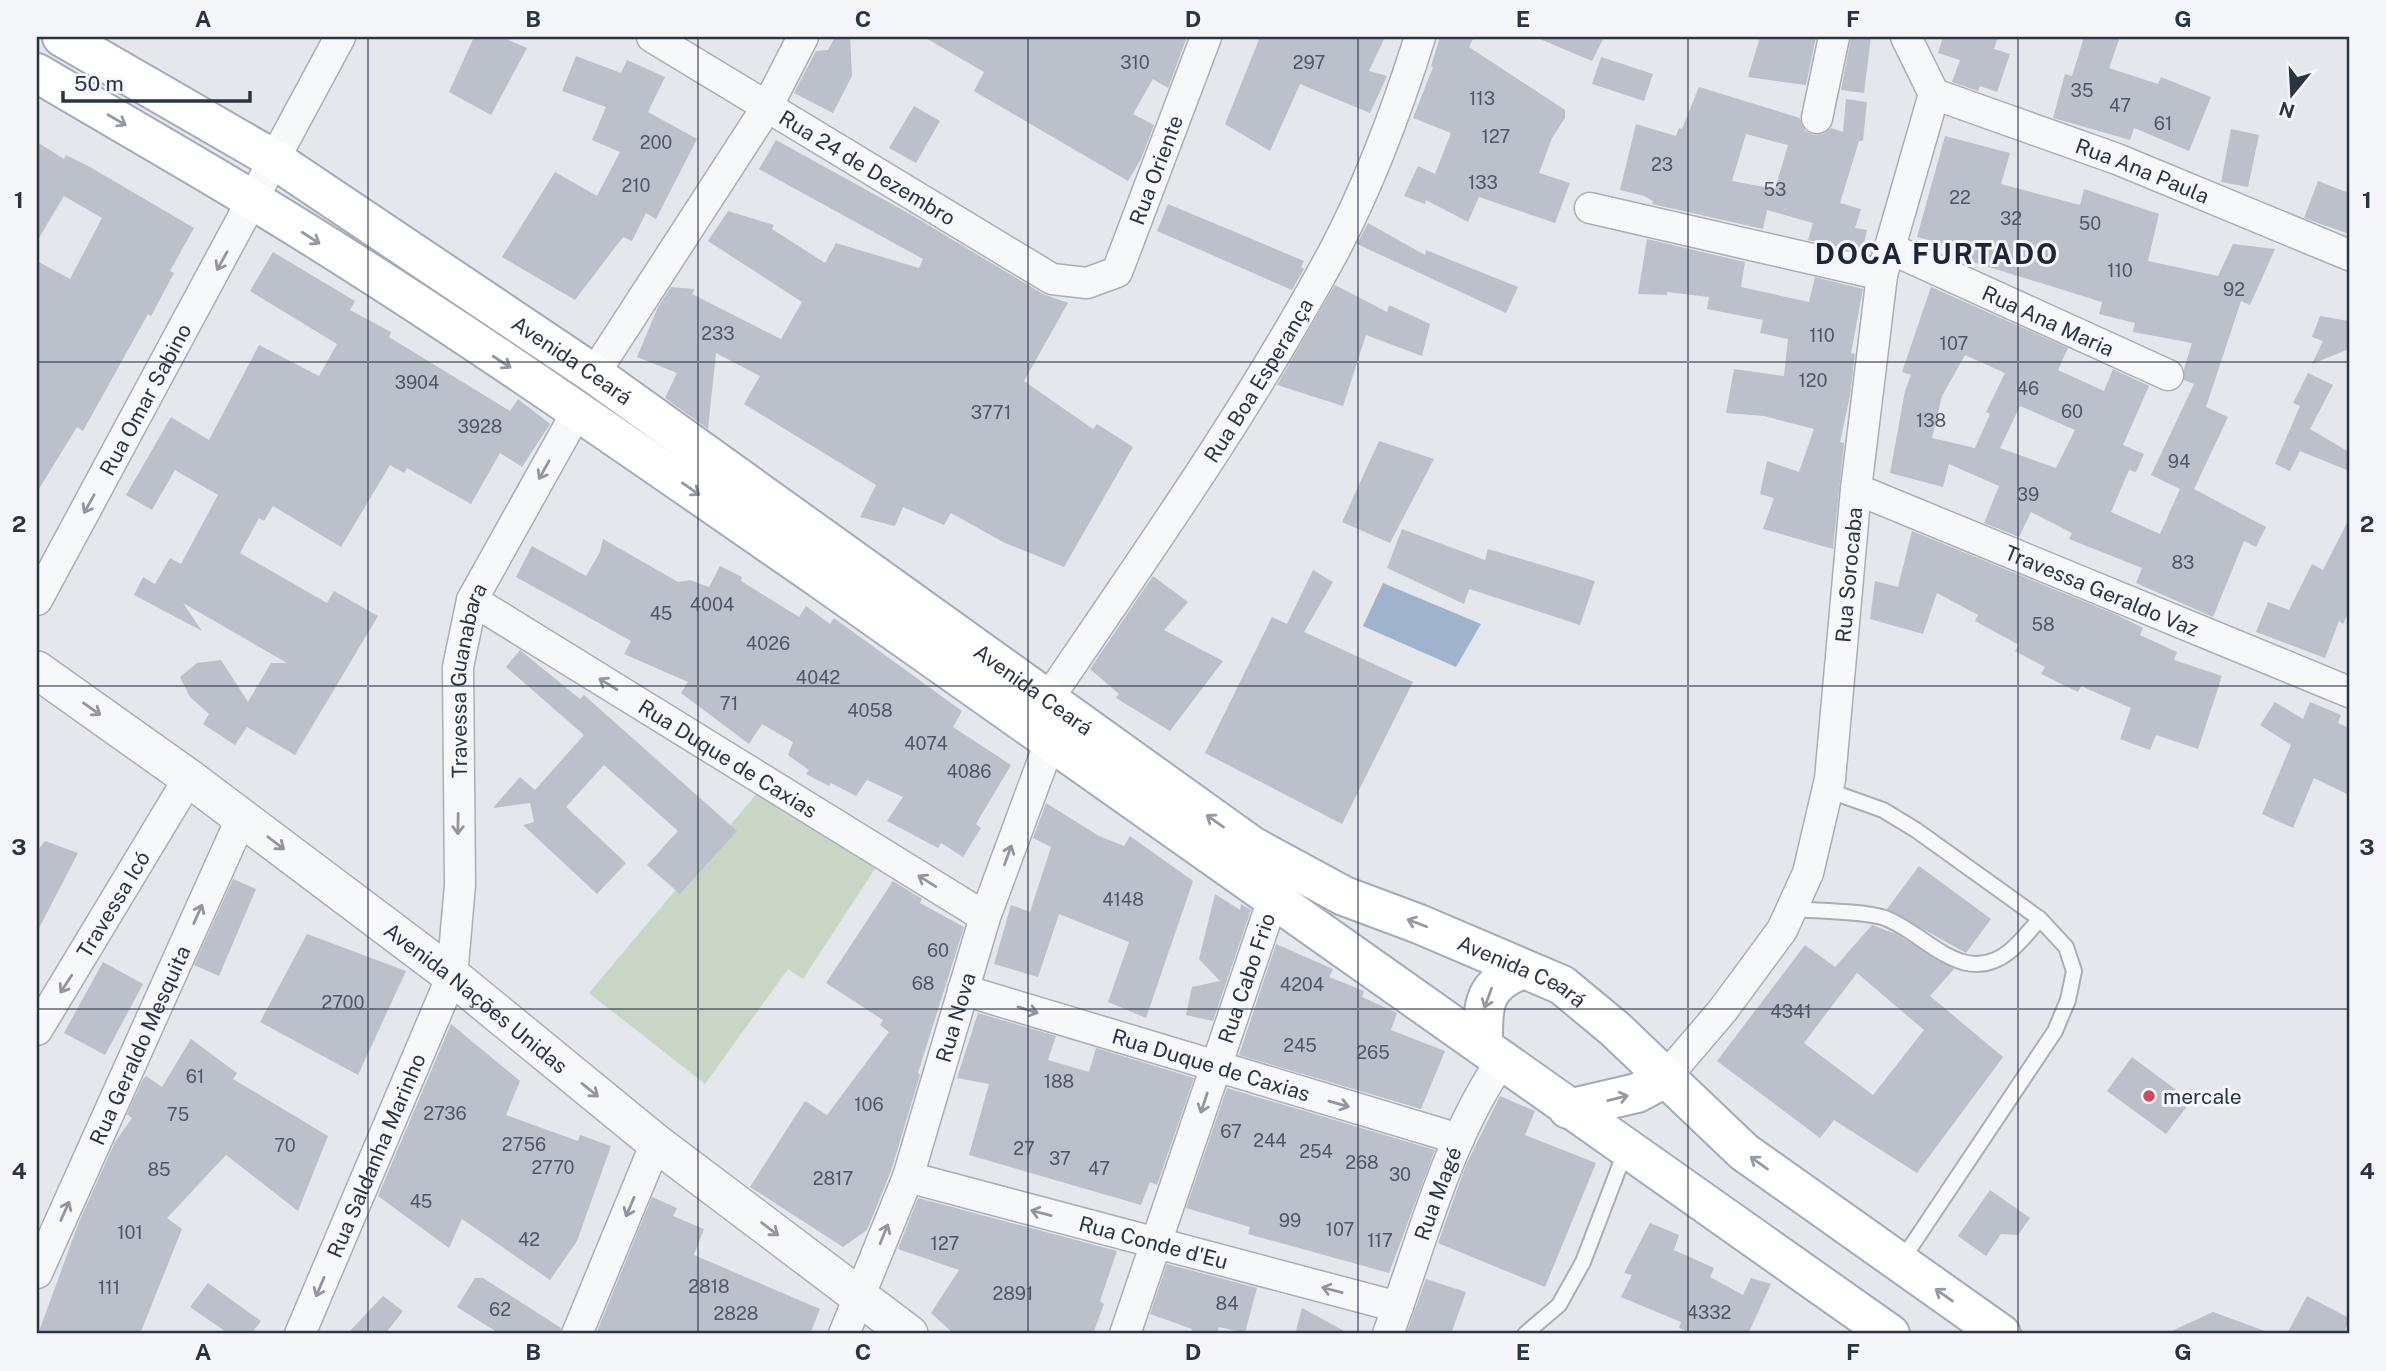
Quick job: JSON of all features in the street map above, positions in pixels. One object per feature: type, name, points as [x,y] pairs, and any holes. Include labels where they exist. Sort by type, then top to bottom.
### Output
[{"type":"main road","name":"Avenida Ceará","points":[[62,37],[275,160],[594,374],[1252,846],[1344,896],[1419,924],[1562,985],[1615,1029],[1744,1152],[2001,1334]]},
{"type":"main road","name":"Avenida Ceará","points":[[37,73],[254,201],[578,411],[1051,739],[1567,1109],[1890,1334]]},
{"type":"main road","points":[[1492,1053],[1483,1014],[1490,988],[1503,977],[1523,969]]},
{"type":"main road","points":[[1567,1109],[1637,1093],[1665,1078]]},
{"type":"street","name":"Rua Omar Sabino","points":[[37,600],[340,37]]},
{"type":"street","name":"Rua 24 de Dezembro","points":[[652,37],[1052,279],[1087,284]]},
{"type":"street","points":[[594,374],[767,107],[803,37]]},
{"type":"street","name":"Rua Oriente","points":[[1087,284],[1117,272],[1206,37]]},
{"type":"street","name":"Rua Boa Esperança","points":[[1048,699],[1237,419],[1334,251],[1390,123],[1420,37]]},
{"type":"street","points":[[1817,118],[1834,37]]},
{"type":"street","points":[[1906,37],[1934,94]]},
{"type":"street","name":"Rua Ana Paula","points":[[1934,94],[2117,159],[2349,255]]},
{"type":"street","name":"Rua Sorocaba","points":[[1665,1078],[1723,1010],[1782,930],[1808,873],[1827,790],[1856,489],[1886,262],[1934,94]]},
{"type":"street","name":"Rua Ana Maria","points":[[1590,208],[1886,262],[2168,375]]},
{"type":"street","name":"Travessa Guanabara","points":[[452,976],[460,885],[458,667],[472,600],[578,411]]},
{"type":"street","name":"Travessa Geraldo Vaz","points":[[1856,489],[2346,682]]},
{"type":"street","name":"Rua Duque de Caxias","points":[[472,600],[985,917]]},
{"type":"street","name":"Avenida Nações Unidas","points":[[37,670],[242,817],[452,976],[656,1143],[909,1334]]},
{"type":"street","name":"Rua Nova","points":[[844,1334],[908,1177],[985,917],[1051,739]]},
{"type":"street","name":"Travessa Icó","points":[[37,1030],[189,778]]},
{"type":"street","name":"Rua Geraldo Mesquita","points":[[37,1273],[242,817]]},
{"type":"street","name":"Rua Cabo Frio","points":[[1125,1334],[1158,1244],[1273,899]]},
{"type":"street","name":"Rua Saldanha Marinho","points":[[300,1334],[452,976]]},
{"type":"street","name":"Rua Duque de Caxias","points":[[962,990],[1459,1139]]},
{"type":"street","name":"Rua Magé","points":[[1393,1321],[1423,1232],[1459,1139],[1483,1088],[1492,1053]]},
{"type":"street","points":[[577,1334],[656,1143]]},
{"type":"street","name":"Rua Conde d'Eu","points":[[908,1177],[1158,1244],[1393,1321]]},
{"type":"lane","points":[[1827,790],[1883,810],[1916,830],[2040,919],[2066,947],[2074,971],[2064,1010],[2055,1031],[1899,1264]]},
{"type":"lane","points":[[1793,909],[1880,916],[1897,923],[1943,955],[1964,964],[1977,965],[1995,960],[2011,951],[2040,919]]},
{"type":"lane","points":[[1525,1334],[1559,1305],[1583,1262],[1625,1150]]},
{"type":"green space","points":[[763,786],[880,861],[803,979],[788,969],[705,1084],[589,993]]},
{"type":"water","points":[[1383,583],[1481,624],[1456,667],[1363,626]]},
{"type":"building","points":[[474,37],[502,37],[527,48],[491,115],[449,92]]},
{"type":"building","points":[[835,37],[850,37],[852,76],[833,113],[794,93],[816,51],[828,50]]},
{"type":"building","points":[[924,37],[1187,37],[1168,88],[1153,79],[1133,114],[1154,125],[1141,159],[1128,181],[974,91],[984,72]]},
{"type":"building","points":[[1260,37],[1385,37],[1369,71],[1387,76],[1370,113],[1300,84],[1270,151],[1225,124]]},
{"type":"building","points":[[1440,37],[1474,37],[1469,47],[1565,110],[1565,118],[1552,138],[1539,173],[1570,183],[1555,223],[1479,197],[1468,222],[1426,200],[1425,204],[1404,196],[1418,166],[1435,174],[1451,133],[1413,118],[1433,67],[1431,66]]},
{"type":"building","points":[[1535,37],[1604,37],[1592,61]]},
{"type":"building","points":[[1760,37],[1816,37],[1806,85],[1748,77]]},
{"type":"building","points":[[1851,37],[1871,37],[1864,93],[1841,90]]},
{"type":"building","points":[[1943,37],[1998,37],[1994,49],[2010,54],[1997,92],[1980,86],[1978,91],[1952,82],[1960,60],[1938,53]]},
{"type":"building","points":[[2084,37],[2120,37],[2109,68],[2158,84],[2161,77],[2211,97],[2189,151],[2134,128],[2130,140],[2053,118],[2065,74],[2072,76]]},
{"type":"building","points":[[576,56],[621,73],[627,60],[665,77],[648,112],[697,139],[656,219],[646,213],[632,241],[623,237],[575,300],[502,257],[555,172],[597,196],[620,152],[592,140],[606,107],[562,91]]},
{"type":"building","points":[[1601,57],[1653,74],[1644,101],[1592,84]]},
{"type":"building","points":[[1699,87],[1800,118],[1805,131],[1814,135],[1823,134],[1831,128],[1843,132],[1846,99],[1867,102],[1863,141],[1859,141],[1840,203],[1861,209],[1855,228],[1867,230],[1862,252],[1808,240],[1813,223],[1767,210],[1763,229],[1652,204],[1653,201],[1644,196],[1620,190],[1636,124],[1676,136],[1679,128],[1682,129]],"holes":[[[1746,134],[1788,145],[1775,189],[1732,181]]]},
{"type":"building","points":[[914,106],[940,121],[916,163],[889,148]]},
{"type":"building","points":[[2231,129],[2259,135],[2248,187],[2221,182]]},
{"type":"building","points":[[1945,136],[2010,153],[2001,184],[2080,205],[2084,189],[2159,214],[2148,261],[2218,276],[2233,244],[2275,249],[2250,305],[2241,301],[2206,407],[2228,417],[2194,489],[2266,527],[2256,547],[2244,541],[2213,617],[2136,583],[2142,568],[2069,539],[2072,533],[2031,512],[2019,537],[1984,523],[1999,486],[1949,464],[1943,487],[1890,473],[1905,391],[1911,375],[1902,372],[1931,287],[2068,348],[2058,370],[2104,391],[2113,369],[2149,386],[2123,445],[2144,454],[2136,472],[2129,470],[2111,512],[2160,534],[2180,489],[2151,475],[2194,384],[2184,380],[2184,369],[2192,343],[2133,332],[2135,323],[2099,314],[2102,302],[1947,254],[1951,246],[1917,237]],"holes":[[[1965,355],[2005,373],[1986,412],[1990,414],[1975,448],[1932,438],[1942,396]],[[2020,406],[2075,430],[2056,468],[2000,448]]]},
{"type":"building","points":[[776,140],[910,214],[1043,294],[1068,303],[1024,381],[1093,429],[1097,424],[1133,447],[1064,567],[1003,542],[951,513],[944,525],[903,507],[895,526],[860,517],[876,485],[744,404],[760,376],[716,353],[708,429],[665,398],[677,373],[637,357],[658,307],[671,287],[695,289],[692,294],[781,339],[802,302],[708,241],[728,211],[774,225],[772,229],[825,263],[836,243],[919,268],[923,259],[759,169]]},
{"type":"building","points":[[37,142],[64,159],[66,155],[90,167],[194,228],[170,271],[174,273],[151,316],[148,314],[83,431],[77,427],[37,492],[37,261],[70,279],[102,218],[64,196],[37,241]]},
{"type":"building","points":[[2318,181],[2349,193],[2349,234],[2304,218]]},
{"type":"building","points":[[1168,204],[1304,261],[1301,267],[1304,269],[1292,290],[1157,231]]},
{"type":"building","points":[[1368,223],[1425,255],[1426,250],[1518,287],[1506,313],[1357,244]]},
{"type":"building","points":[[1647,239],[1745,262],[1741,287],[1809,302],[1815,277],[1863,289],[1851,353],[1855,354],[1850,396],[1840,442],[1844,443],[1833,549],[1763,529],[1774,498],[1760,494],[1767,461],[1799,472],[1814,429],[1764,416],[1726,413],[1734,369],[1784,376],[1788,339],[1760,333],[1763,320],[1707,309],[1709,297],[1667,292],[1667,295],[1638,294]]},
{"type":"building","points":[[273,252],[355,301],[350,310],[391,332],[389,337],[510,411],[518,399],[550,424],[522,467],[500,453],[471,504],[407,468],[404,473],[390,465],[341,547],[273,506],[264,521],[259,518],[240,553],[327,603],[334,591],[378,616],[295,755],[247,727],[235,745],[203,724],[209,714],[190,697],[180,677],[197,663],[221,660],[248,702],[271,663],[287,663],[183,603],[202,631],[134,595],[143,577],[155,584],[170,558],[181,564],[218,495],[175,470],[152,510],[126,495],[171,417],[209,440],[259,345],[319,376],[337,344],[250,291]]},
{"type":"building","points":[[1335,285],[1387,312],[1389,305],[1430,324],[1422,356],[1366,335],[1343,406],[1277,385]]},
{"type":"building","points":[[2320,316],[2349,321],[2349,349],[2312,364],[2323,341],[2312,337]]},
{"type":"building","points":[[2308,373],[2333,385],[2310,429],[2349,452],[2349,471],[2300,451],[2290,471],[2275,464],[2300,406],[2293,403]]},
{"type":"building","points":[[1379,441],[1434,459],[1390,543],[1342,522]]},
{"type":"building","points":[[2349,519],[2349,611],[2343,624],[2339,621],[2325,658],[2256,632],[2268,602],[2289,610],[2312,564],[2323,570]]},
{"type":"building","points":[[1402,529],[1485,560],[1488,549],[1595,581],[1580,625],[1469,589],[1464,604],[1387,568]]},
{"type":"building","points":[[1912,531],[2117,615],[2143,628],[2140,635],[2177,652],[2174,660],[2222,676],[2198,749],[2156,735],[2150,750],[2120,739],[2131,708],[2081,686],[2078,692],[2041,674],[2045,667],[2015,651],[2019,645],[1975,621],[1978,615],[1937,593],[1923,634],[1870,619],[1875,581],[1898,587]]},
{"type":"building","points":[[603,539],[678,582],[690,580],[709,587],[720,566],[742,577],[741,581],[799,617],[806,606],[830,624],[834,618],[962,711],[953,727],[1011,765],[976,824],[981,828],[963,857],[941,843],[938,848],[887,821],[903,797],[867,780],[856,796],[831,783],[829,786],[806,774],[809,770],[788,755],[793,742],[762,724],[749,744],[681,693],[688,682],[624,654],[631,641],[516,577],[532,546],[586,576],[600,552]]},
{"type":"building","points":[[1313,570],[1333,582],[1304,632],[1413,682],[1342,824],[1205,753],[1272,617],[1287,624]]},
{"type":"building","points":[[1153,576],[1188,602],[1164,630],[1223,661],[1170,731],[1116,698],[1119,694],[1090,669]]},
{"type":"building","points":[[520,650],[580,699],[584,695],[737,831],[680,894],[647,865],[678,831],[604,765],[566,807],[626,863],[597,894],[523,825],[534,822],[530,803],[493,808],[520,777],[535,790],[584,735],[506,667]]},
{"type":"building","points":[[2275,702],[2303,719],[2310,702],[2341,715],[2338,723],[2349,728],[2349,795],[2314,778],[2293,828],[2262,814],[2291,745],[2260,725]]},
{"type":"building","points":[[1046,803],[1099,836],[1124,846],[1130,836],[1193,881],[1146,1018],[1108,1002],[1129,942],[1059,914],[1038,977],[994,964],[1011,905],[1030,912],[1051,847],[1033,838]]},
{"type":"building","points":[[45,841],[78,853],[37,932],[37,851]]},
{"type":"building","points":[[1919,866],[1991,919],[1966,953],[1887,909]]},
{"type":"building","points":[[233,879],[256,889],[219,976],[194,965]]},
{"type":"building","points":[[893,881],[922,899],[920,903],[964,927],[918,1073],[920,1075],[891,1171],[867,1230],[843,1247],[750,1187],[805,1101],[827,1115],[889,1032],[880,1025],[883,1020],[826,983]]},
{"type":"building","points":[[1215,894],[1240,910],[1241,904],[1251,910],[1213,1021],[1186,1015],[1192,987],[1220,981],[1199,959]]},
{"type":"building","points":[[1872,925],[1896,934],[1954,969],[1930,996],[2003,1057],[1917,1173],[1834,1120],[1820,1138],[1717,1061],[1805,945],[1835,967]],"holes":[[[1857,973],[1924,1030],[1873,1095],[1804,1043]]]},
{"type":"building","points":[[307,934],[406,971],[358,1075],[260,1022]]},
{"type":"building","points":[[1276,944],[1333,969],[1329,977],[1364,991],[1362,997],[1397,1013],[1391,1030],[1445,1051],[1421,1109],[1239,1055]]},
{"type":"building","points":[[103,962],[143,984],[105,1055],[64,1033]]},
{"type":"building","points":[[978,1013],[1056,1036],[1048,1060],[1089,1072],[1096,1048],[1194,1078],[1157,1185],[1150,1182],[1141,1205],[969,1155],[989,1084],[957,1078]]},
{"type":"building","points":[[451,1024],[520,1081],[506,1115],[578,1141],[580,1135],[611,1146],[577,1241],[550,1280],[462,1219],[449,1248],[378,1196]]},
{"type":"building","points":[[191,1039],[237,1073],[233,1079],[328,1136],[298,1211],[226,1155],[167,1218],[182,1229],[140,1334],[38,1334],[79,1222],[115,1142],[132,1118],[127,1114],[142,1081],[146,1076],[162,1087]]},
{"type":"building","name":"mercale","points":[[2132,1057],[2191,1101],[2166,1134],[2107,1091]]},
{"type":"building","points":[[1227,1088],[1435,1150],[1389,1273],[1248,1234],[1250,1227],[1186,1208]]},
{"type":"building","points":[[1500,1096],[1535,1111],[1525,1135],[1596,1163],[1545,1287],[1438,1243],[1466,1165]]},
{"type":"building","points":[[1990,1190],[2030,1218],[2018,1235],[2001,1234],[1986,1256],[1958,1236]]},
{"type":"building","points":[[652,1197],[677,1208],[673,1216],[704,1229],[694,1255],[820,1309],[810,1334],[596,1334]]},
{"type":"building","points":[[918,1198],[1117,1251],[1100,1301],[1104,1304],[1093,1334],[953,1333],[931,1313],[959,1270],[898,1249]]},
{"type":"building","points":[[1650,1223],[1679,1235],[1674,1250],[1714,1268],[1710,1277],[1743,1295],[1751,1278],[1771,1284],[1748,1334],[1693,1334],[1679,1328],[1681,1322],[1621,1297],[1632,1275],[1624,1273]]},
{"type":"building","points":[[1167,1264],[1257,1288],[1245,1333],[1219,1327],[1217,1334],[1191,1334],[1192,1329],[1150,1314]]},
{"type":"building","points":[[475,1278],[483,1278],[561,1328],[560,1334],[500,1334],[457,1307]]},
{"type":"building","points":[[1426,1279],[1466,1292],[1451,1334],[1406,1334]]},
{"type":"building","points":[[208,1283],[261,1321],[251,1334],[229,1334],[190,1307]]},
{"type":"building","points":[[383,1296],[403,1311],[385,1334],[347,1334]]},
{"type":"building","points":[[2307,1296],[2349,1318],[2344,1334],[2287,1334]]},
{"type":"building","points":[[1302,1308],[1350,1334],[1295,1334]]},
{"type":"building","points":[[2213,1312],[2268,1332],[2268,1334],[2165,1334]]},
{"type":"place","name":"mercale","points":[[2149,1096]]},
{"type":"district","name":"DOCA FURTADO","points":[[1937,253]]}]
